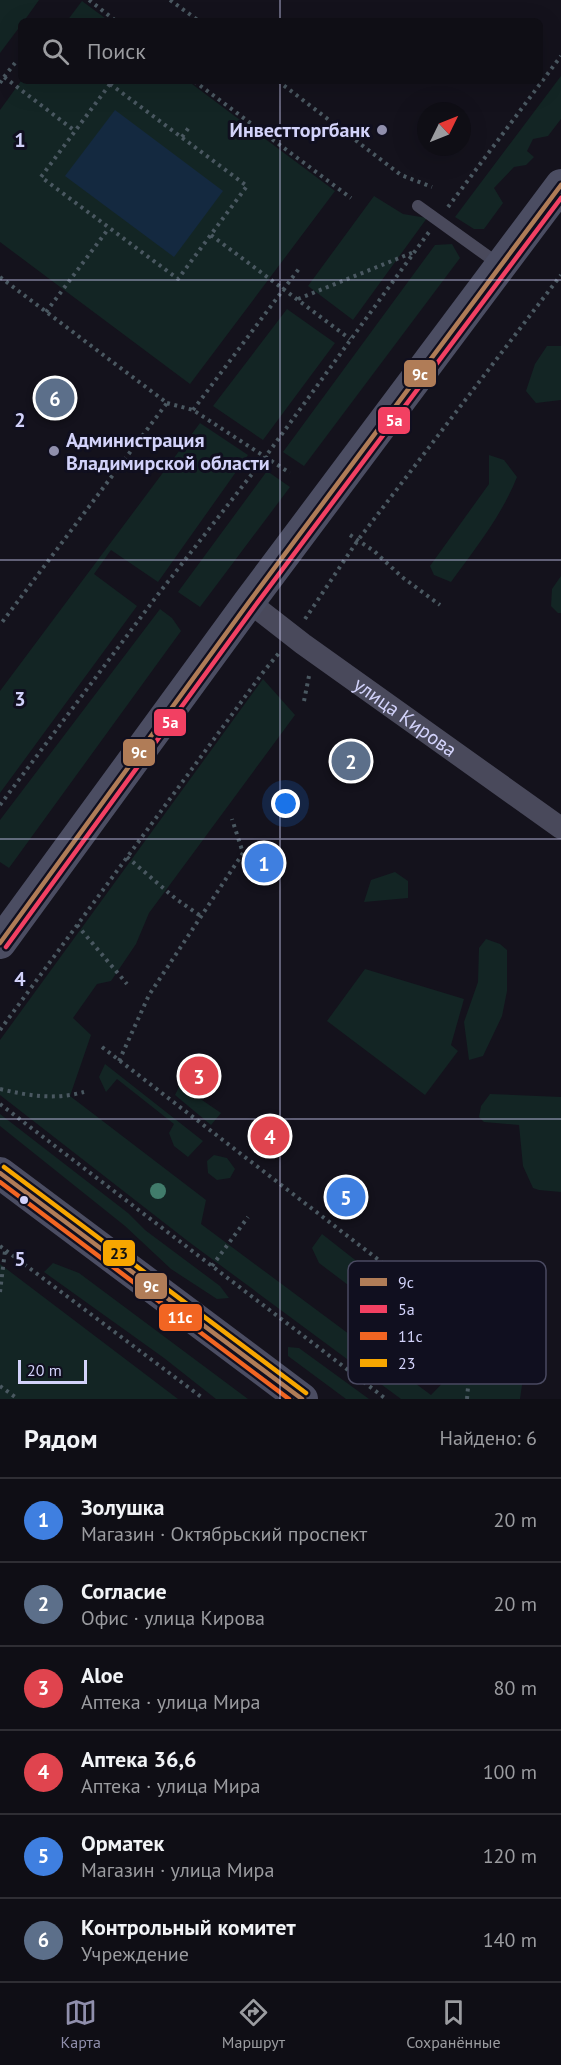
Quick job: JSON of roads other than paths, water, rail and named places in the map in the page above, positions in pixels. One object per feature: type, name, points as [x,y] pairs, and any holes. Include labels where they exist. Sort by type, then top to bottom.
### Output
[{"type":"main road","points":[[0,943],[249,603],[561,185]]},
{"type":"main road","points":[[0,1173],[302,1399]]},
{"type":"street","name":"улица Кирова","points":[[249,603],[561,828]]},
{"type":"lane","points":[[418,206],[501,265]]},
{"type":"water","points":[[115,110],[223,191],[174,257],[65,176]]},
{"type":"place","name":"Инвестторгбанк","points":[[382,130]]},
{"type":"place","name":"Контрольный комитет","points":[[55,398]]},
{"type":"place","name":"Администрация Владимирской области","points":[[54,451]]},
{"type":"place","name":"Согласие","points":[[351,761]]},
{"type":"place","name":"Золушка","points":[[264,863]]},
{"type":"place","name":"Aloe","points":[[199,1076]]},
{"type":"place","name":"Аптека 36,6","points":[[270,1136]]},
{"type":"place","name":"Орматек","points":[[346,1197]]}]
